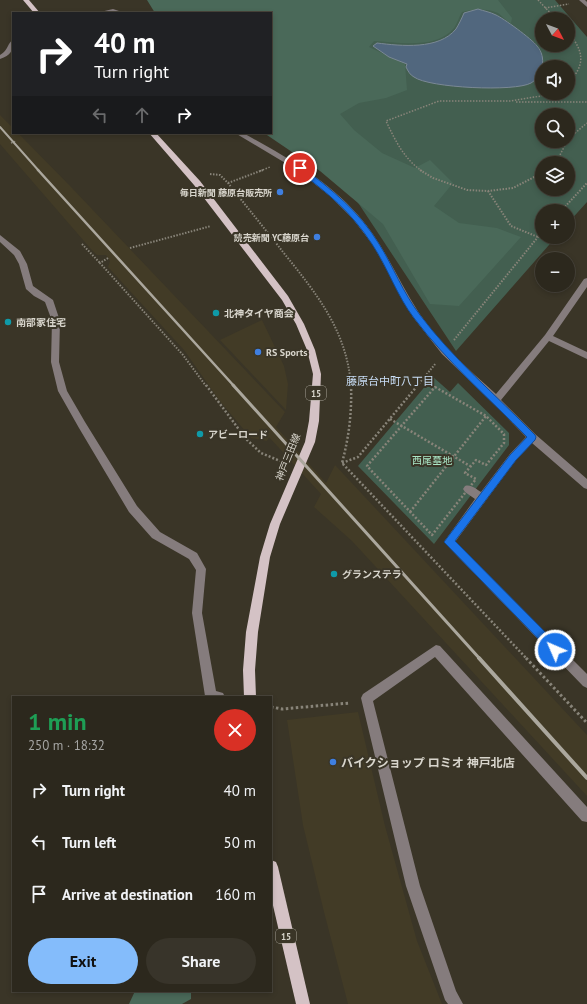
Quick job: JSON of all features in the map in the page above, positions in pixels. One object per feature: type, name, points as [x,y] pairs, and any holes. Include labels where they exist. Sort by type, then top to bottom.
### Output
[{"type":"main road","points":[[26,0],[36,12]]},
{"type":"main road","name":"神戸三田線","points":[[153,134],[192,177],[285,298],[300,324],[311,350],[317,374],[314,421],[310,442],[275,524],[265,557],[252,632],[250,696]]},
{"type":"main road","name":"15","points":[[272,871],[303,1004]]},
{"type":"street","points":[[582,0],[587,6]]},
{"type":"street","points":[[106,12],[118,12]]},
{"type":"street","points":[[0,57],[8,53],[12,44]]},
{"type":"street","points":[[240,134],[300,168],[333,194],[356,217],[376,244],[416,315],[445,352],[496,400],[532,437],[587,485]]},
{"type":"street","points":[[0,238],[17,253],[23,264],[29,287],[37,294],[49,300],[56,320],[55,362],[63,391],[133,509],[156,536],[193,556],[202,569],[197,612],[210,696]]},
{"type":"street","points":[[496,400],[548,337],[587,281]]},
{"type":"street","points":[[548,337],[587,356]]},
{"type":"street","points":[[532,437],[513,457],[449,542],[587,682]]},
{"type":"street","points":[[468,489],[482,498]]},
{"type":"street","points":[[456,1004],[450,995],[413,886],[367,698],[436,650],[587,816]]},
{"type":"path","points":[[538,0],[549,12]]},
{"type":"path","points":[[545,8],[573,3]]},
{"type":"path","points":[[575,40],[582,60],[577,76],[575,78]]},
{"type":"path","points":[[510,102],[535,97]]},
{"type":"path","points":[[535,177],[513,188],[488,191],[466,190],[433,178],[413,165],[399,147],[386,121],[439,101],[542,103],[587,102]]},
{"type":"path","points":[[575,132],[587,123]]},
{"type":"path","points":[[11,143],[16,141]]},
{"type":"path","points":[[228,183],[276,165]]},
{"type":"path","points":[[192,177],[209,174],[220,175],[228,183],[273,238],[319,299],[340,337],[350,374],[352,416],[348,446],[342,463]]},
{"type":"path","points":[[568,204],[587,183]]},
{"type":"path","points":[[488,191],[511,226],[535,236]]},
{"type":"path","points":[[130,248],[201,230],[226,220]]},
{"type":"path","points":[[445,352],[535,241]]},
{"type":"path","points":[[82,244],[183,355],[246,439],[261,453],[298,469]]},
{"type":"path","points":[[100,263],[108,258]]},
{"type":"path","points":[[342,463],[358,457],[435,363]]},
{"type":"path","points":[[435,387],[486,416],[504,434],[504,443],[486,465],[476,460],[465,473],[476,479],[432,535],[367,466],[401,426],[435,387]]},
{"type":"path","points":[[410,512],[486,416]]},
{"type":"path","points":[[390,419],[470,466]]},
{"type":"path","points":[[342,463],[587,723]]},
{"type":"path","points":[[272,707],[282,709],[358,702],[367,698]]},
{"type":"shaded area","points":[[0,115],[12,127],[12,134],[19,134],[285,412],[276,427],[326,483],[335,465],[587,735],[587,796],[352,541],[314,507],[321,494],[269,437],[267,441],[251,438],[219,400],[184,350],[108,267],[110,261],[106,255],[97,255],[90,248],[0,144]]},
{"type":"shaded area","points":[[262,320],[284,366],[288,384],[286,410],[220,340]]},
{"type":"shaded area","points":[[358,712],[385,826],[417,941],[442,1004],[348,1004],[303,825],[287,720]]},
{"type":"green space","points":[[147,0],[498,0],[512,18],[511,23],[494,11],[471,10],[462,12],[454,28],[446,35],[437,39],[416,43],[374,41],[369,47],[405,64],[407,90],[386,98],[359,103],[340,114],[354,130],[382,153],[415,168],[430,160],[453,183],[434,206],[459,223],[497,228],[521,237],[459,306],[430,304],[383,224],[320,171],[265,134],[272,134],[272,12],[154,12]]},
{"type":"green space","points":[[369,0],[555,0],[565,12],[535,12],[535,52],[575,52],[575,23],[587,37],[587,202],[575,215],[575,204],[535,204],[535,244],[550,244],[543,252],[535,252],[535,261],[456,351],[349,189],[332,108],[347,52]]},
{"type":"green space","name":"西尾墓地","points":[[433,377],[450,392],[458,383],[509,433],[509,445],[434,544],[358,466]]},
{"type":"green space","points":[[135,992],[191,992],[191,999],[182,1004],[129,1004]]},
{"type":"water","points":[[478,9],[492,13],[511,24],[534,43],[535,52],[541,52],[543,60],[535,60],[535,80],[522,86],[491,88],[472,88],[436,84],[414,77],[410,74],[406,67],[407,64],[389,57],[373,46],[377,43],[419,45],[440,40],[449,36],[456,29],[464,13]]},
{"type":"railway","points":[[0,127],[39,171]]},
{"type":"railway","points":[[38,170],[234,386]]},
{"type":"railway","points":[[233,385],[480,659]]},
{"type":"railway","points":[[479,658],[587,778]]},
{"type":"place","name":"毎日新聞 藤原台販売所","points":[[280,192]]},
{"type":"place","name":"読売新聞 YC藤原台","points":[[317,237]]},
{"type":"place","name":"北神タイヤ商会","points":[[216,313]]},
{"type":"place","name":"南部家住宅","points":[[8,322]]},
{"type":"place","name":"RS Sports","points":[[258,352]]},
{"type":"place","name":"アビーロード","points":[[200,434]]},
{"type":"place","name":"グランステラ","points":[[334,574]]},
{"type":"place","name":"バイクショップ ロミオ 神戸北店","points":[[333,762]]},
{"type":"district","name":"藤原台中町八丁目","points":[[390,381]]},
{"type":"route","points":[[300,168],[333,194],[356,217],[376,244],[416,315],[445,352],[496,400],[532,437],[513,457],[449,542],[555,650]]}]
